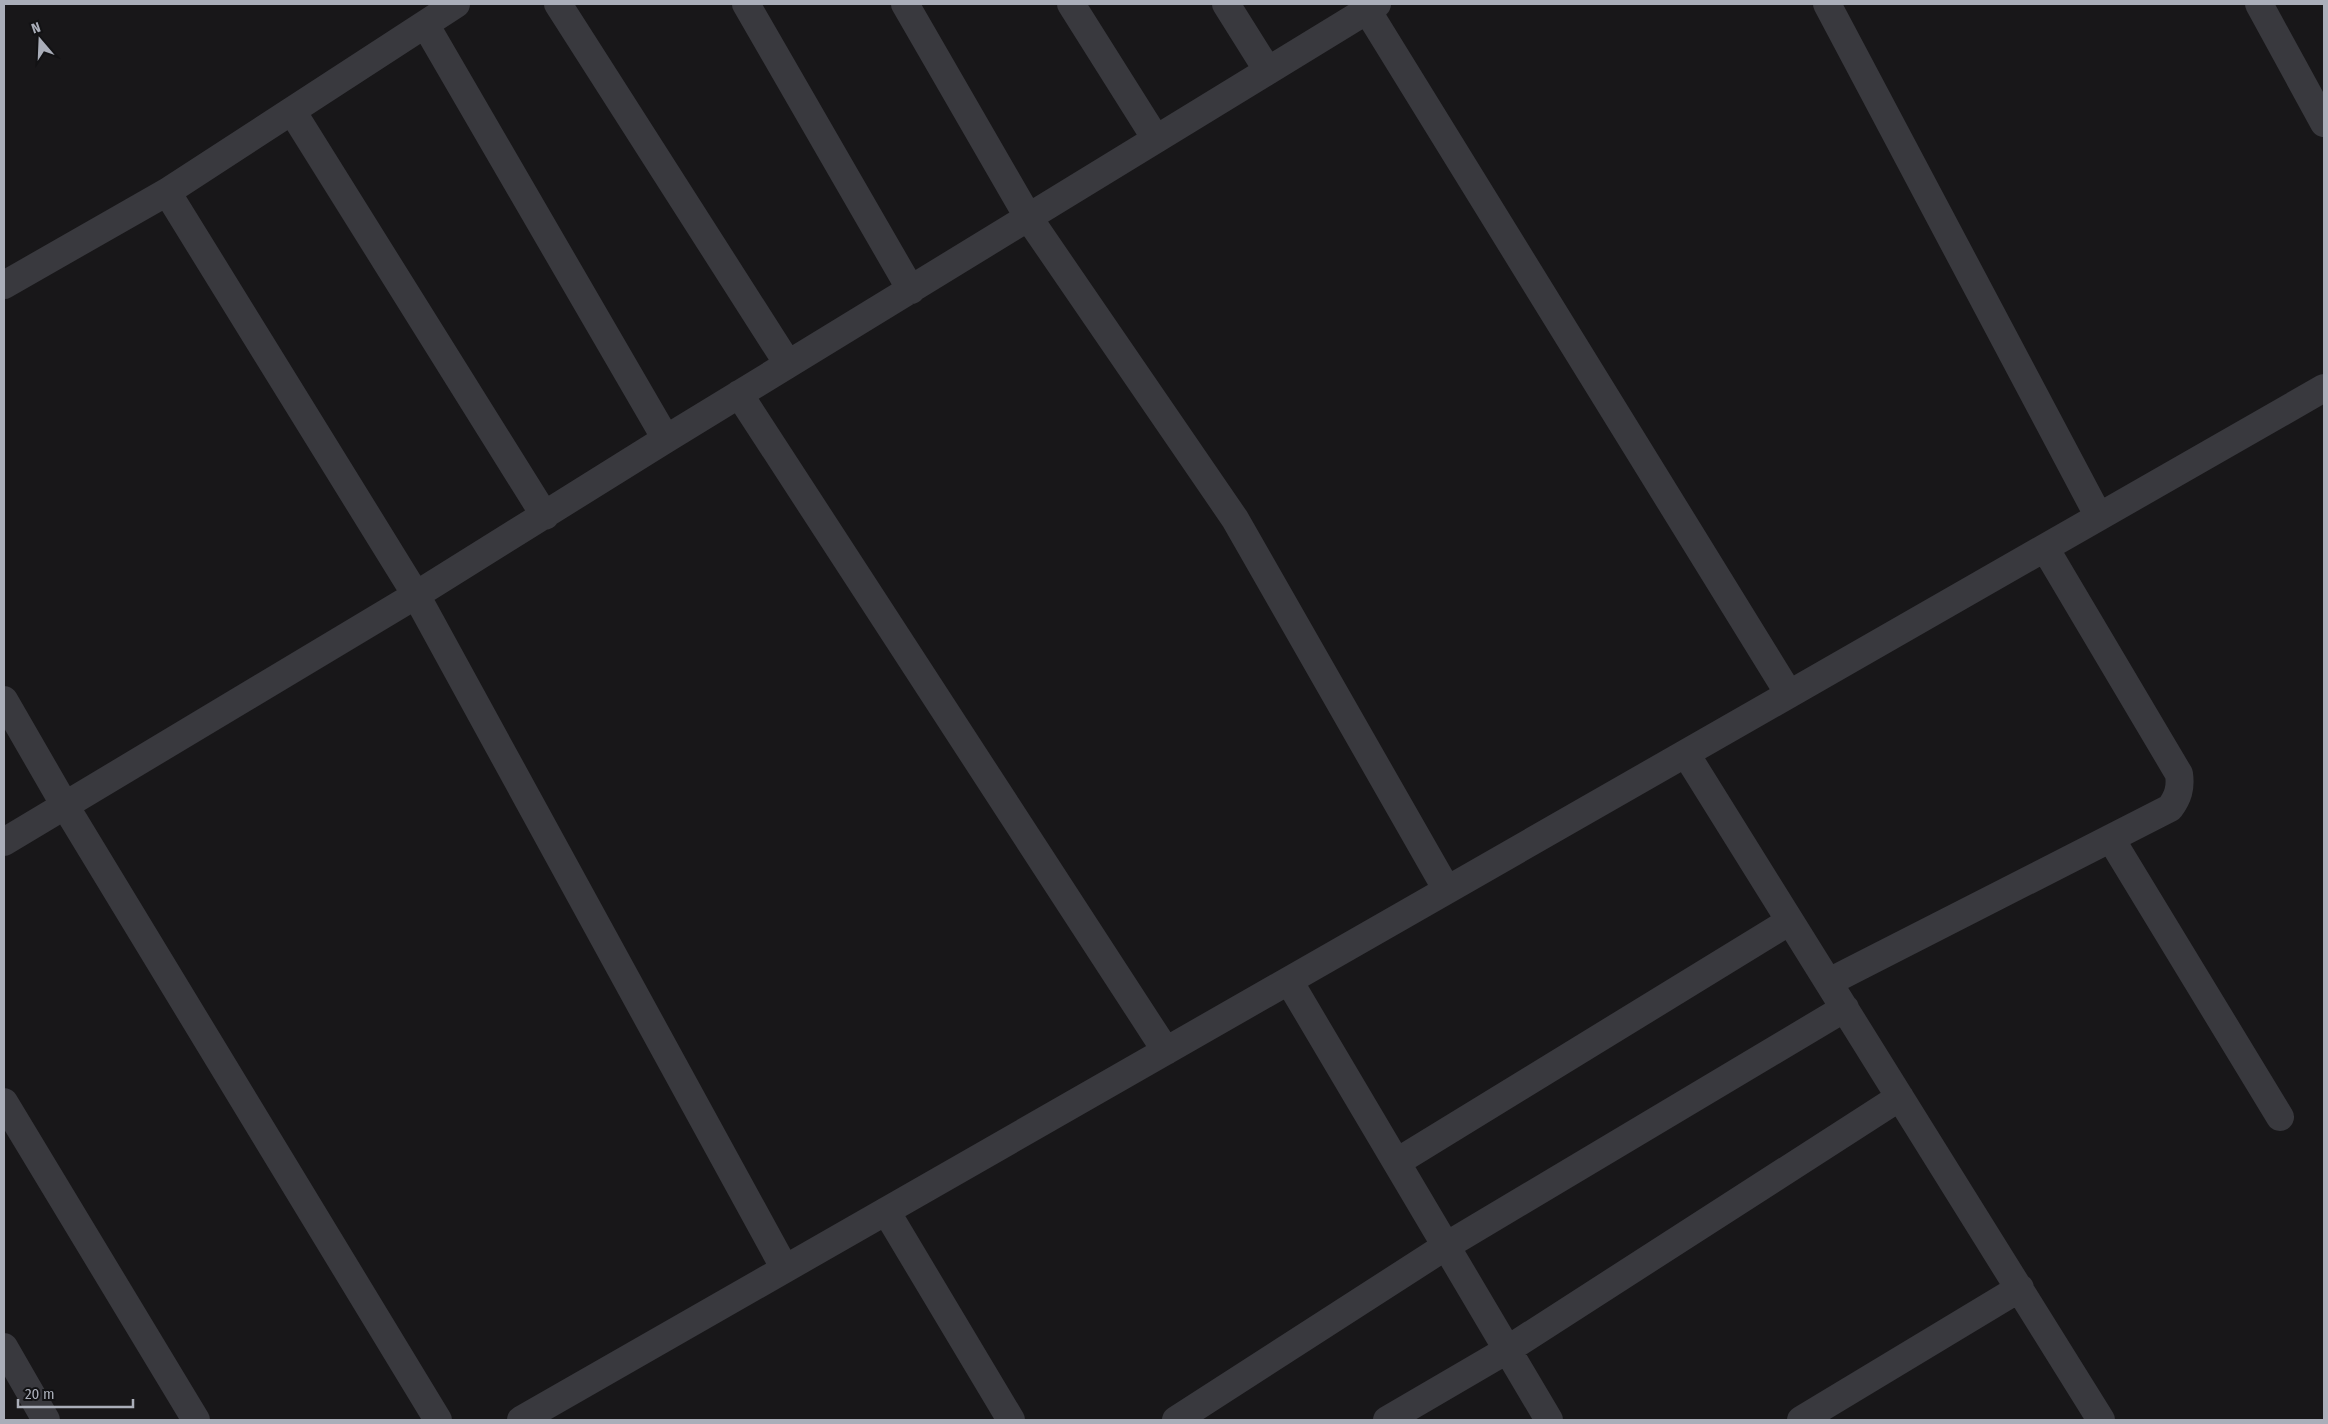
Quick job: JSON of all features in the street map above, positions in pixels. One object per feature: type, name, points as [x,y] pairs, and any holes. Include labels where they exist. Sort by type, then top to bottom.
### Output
[{"type":"street","points":[[4,285],[167,192],[456,4]]},
{"type":"street","points":[[558,4],[788,364]]},
{"type":"street","points":[[746,4],[911,290]]},
{"type":"street","points":[[906,4],[1028,217],[1235,518],[1447,890]]},
{"type":"street","points":[[1071,4],[1156,139]]},
{"type":"street","points":[[1226,4],[1268,70]]},
{"type":"street","points":[[1827,4],[2099,517]]},
{"type":"street","points":[[2259,4],[2324,123]]},
{"type":"street","points":[[4,842],[64,804],[416,596],[739,394],[1372,7],[1789,694]]},
{"type":"street","points":[[425,24],[666,439]]},
{"type":"street","points":[[292,111],[545,516]]},
{"type":"street","points":[[167,192],[416,596],[785,1269]]},
{"type":"street","points":[[521,1420],[2324,388]]},
{"type":"street","points":[[739,394],[1166,1052]]},
{"type":"street","points":[[1829,982],[2170,808],[2177,798],[2181,784],[2179,774],[2044,548]]},
{"type":"street","points":[[4,700],[64,804],[438,1420]]},
{"type":"street","points":[[1686,754],[2101,1420]]},
{"type":"street","points":[[2111,839],[2280,1117]]},
{"type":"street","points":[[1397,1162],[1790,921]]},
{"type":"street","points":[[1289,981],[1549,1420]]},
{"type":"street","points":[[1176,1420],[1446,1246],[1845,1008]]},
{"type":"street","points":[[1387,1420],[1507,1350],[1900,1097]]},
{"type":"street","points":[[4,1102],[196,1420]]},
{"type":"street","points":[[886,1211],[1000,1417]]},
{"type":"street","points":[[1801,1420],[2020,1288]]},
{"type":"street","points":[[4,1347],[46,1420]]}]
